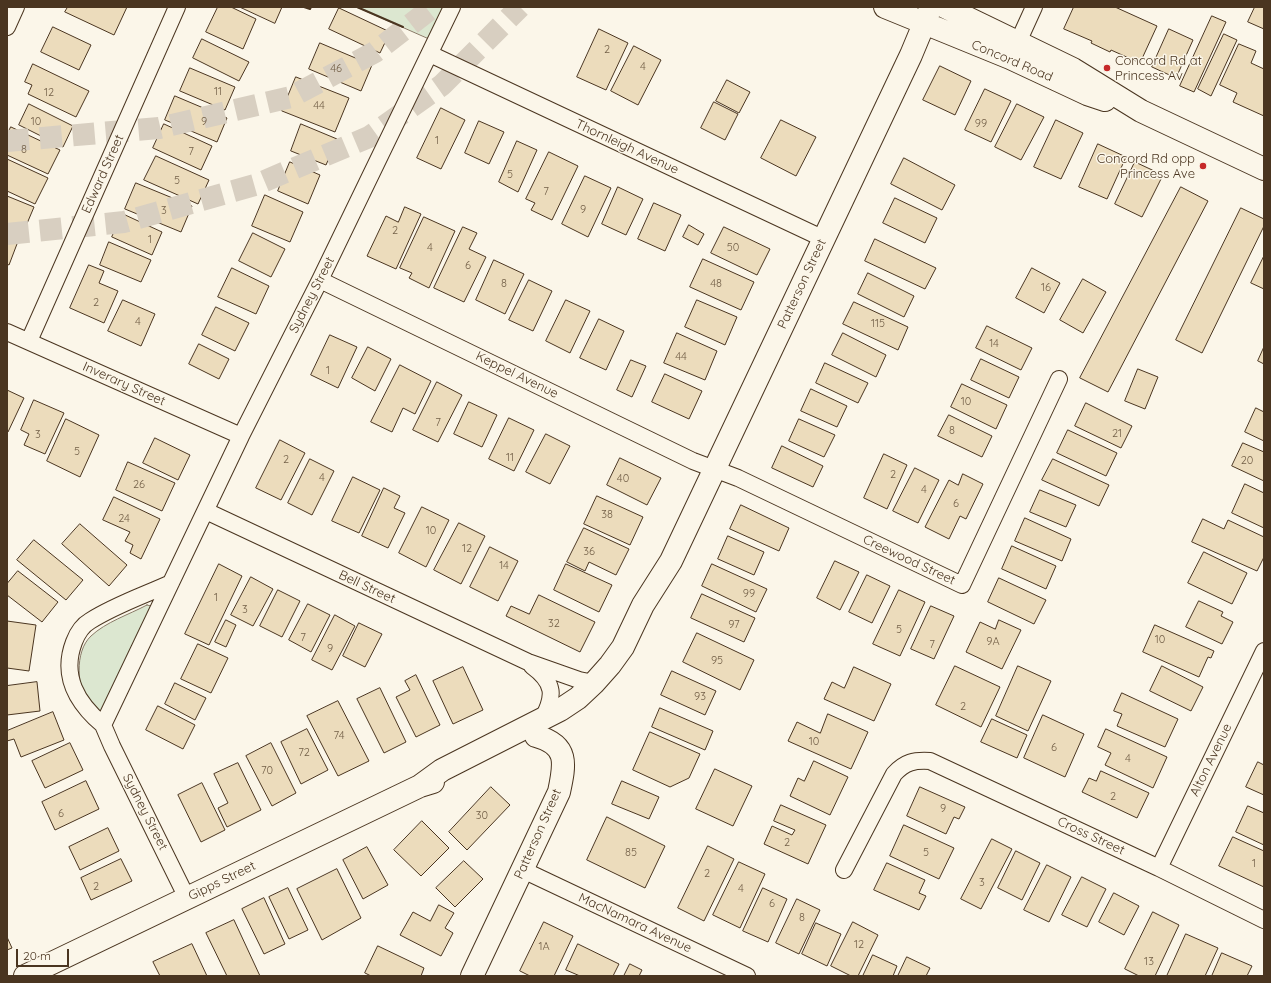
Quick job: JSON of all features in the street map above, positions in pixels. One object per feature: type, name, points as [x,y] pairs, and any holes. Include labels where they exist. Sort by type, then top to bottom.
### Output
[{"type":"main road","name":"Concord Road","points":[[884,7],[928,16],[1014,51],[1073,70],[1140,111],[1264,169]]},
{"type":"main road","name":"Concord Road","points":[[945,7],[1014,51]]},
{"type":"main road","name":"Patterson Street","points":[[539,728],[585,710],[613,683],[636,647],[653,612],[671,561],[908,62],[928,16]]},
{"type":"main road","name":"Patterson Street","points":[[539,728],[578,698],[594,683],[622,647],[643,605],[671,561]]},
{"type":"main road","name":"Patterson Street","points":[[472,976],[559,792],[564,763],[561,753],[556,745],[539,728]]},
{"type":"main road","name":"Gipps Street","points":[[25,976],[420,786],[442,770],[539,728]]},
{"type":"street","points":[[7,27],[16,7]]},
{"type":"street","name":"Edward Street","points":[[28,341],[177,7]]},
{"type":"street","name":"Sydney Street","points":[[103,725],[241,436],[320,280],[452,7]]},
{"type":"street","points":[[1014,51],[1034,7]]},
{"type":"street","name":"Thornleigh Avenue","points":[[430,54],[824,239]]},
{"type":"street","name":"Keppel Avenue","points":[[320,280],[693,461],[715,468]]},
{"type":"street","name":"Inverary Street","points":[[7,332],[241,436]]},
{"type":"street","name":"Creewood Street","points":[[715,468],[962,584],[1059,379]]},
{"type":"street","name":"Bell Street","points":[[206,511],[528,662],[579,680],[594,683]]},
{"type":"street","name":"Sydney Street","points":[[171,583],[89,621],[77,635],[69,656],[70,676],[77,697],[88,713],[103,725],[187,898]]},
{"type":"street","name":"Alton Avenue","points":[[1159,868],[1264,651]]},
{"type":"street","name":"Bell Street","points":[[528,662],[544,675],[552,694],[550,706],[539,728]]},
{"type":"street","name":"Cross Street","points":[[844,870],[894,774],[902,765],[915,760],[930,761],[1159,868],[1264,920]]},
{"type":"street","name":"MacNamara Avenue","points":[[523,870],[747,976]]},
{"type":"green space","points":[[357,7],[444,7],[430,39]]},
{"type":"green space","points":[[147,605],[151,606],[152,609],[101,715],[89,705],[82,689],[79,670],[82,651],[91,636],[97,631]]},
{"type":"building","points":[[68,7],[127,7],[114,35],[65,12]]},
{"type":"building","points":[[218,7],[231,7],[256,19],[243,49],[206,32]]},
{"type":"building","points":[[240,7],[282,7],[275,23]]},
{"type":"building","points":[[1074,7],[1115,7],[1157,26],[1140,63],[1111,50],[1110,52],[1091,43],[1092,41],[1064,29]]},
{"type":"building","points":[[1255,7],[1264,7],[1264,29],[1248,22]]},
{"type":"building","points":[[339,8],[390,32],[380,53],[329,29]]},
{"type":"building","points":[[1212,16],[1226,22],[1194,92],[1180,86]]},
{"type":"building","points":[[53,27],[91,45],[79,70],[41,52]]},
{"type":"building","points":[[599,29],[628,43],[606,90],[577,77]]},
{"type":"building","points":[[1169,29],[1193,40],[1176,78],[1152,67]]},
{"type":"building","points":[[1224,34],[1237,40],[1211,96],[1198,89]]},
{"type":"building","points":[[202,39],[249,62],[239,81],[193,58]]},
{"type":"building","points":[[320,43],[372,65],[361,91],[309,69]]},
{"type":"building","points":[[1239,44],[1256,51],[1251,63],[1264,69],[1264,116],[1233,102],[1237,93],[1220,85]]},
{"type":"building","points":[[634,46],[661,60],[638,105],[611,91]]},
{"type":"building","points":[[33,64],[89,91],[76,117],[28,94],[32,85],[25,82]]},
{"type":"building","points":[[940,66],[971,81],[955,115],[923,100]]},
{"type":"building","points":[[190,68],[235,87],[225,110],[180,91]]},
{"type":"building","points":[[296,77],[349,98],[335,132],[282,111]]},
{"type":"building","points":[[727,80],[750,92],[739,113],[716,101]]},
{"type":"building","points":[[985,89],[1011,101],[991,142],[965,130]]},
{"type":"building","points":[[175,96],[227,118],[217,142],[165,120]]},
{"type":"building","points":[[714,102],[738,114],[725,140],[701,128]]},
{"type":"building","points":[[29,104],[73,126],[63,147],[19,125]]},
{"type":"building","points":[[1017,104],[1044,117],[1021,160],[995,147]]},
{"type":"building","points":[[441,108],[465,120],[441,169],[417,158]]},
{"type":"building","points":[[781,120],[816,137],[796,176],[761,158]]},
{"type":"building","points":[[1056,120],[1083,133],[1061,179],[1034,167]]},
{"type":"building","points":[[479,121],[504,132],[489,164],[465,153]]},
{"type":"building","points":[[164,124],[212,146],[201,170],[153,148]]},
{"type":"building","points":[[301,124],[337,139],[326,165],[291,151]]},
{"type":"building","points":[[11,127],[60,150],[48,174],[7,155],[7,135]]},
{"type":"building","points":[[517,141],[537,150],[518,192],[499,182]]},
{"type":"building","points":[[1098,144],[1126,157],[1107,199],[1079,187]]},
{"type":"building","points":[[549,152],[578,166],[552,220],[531,210],[535,203],[526,199]]},
{"type":"building","points":[[156,156],[209,180],[198,204],[144,180]]},
{"type":"building","points":[[904,158],[955,185],[942,210],[891,184]]},
{"type":"building","points":[[7,159],[48,178],[35,204],[7,191]]},
{"type":"building","points":[[290,162],[320,175],[308,204],[278,191]]},
{"type":"building","points":[[1135,162],[1163,175],[1142,217],[1115,204]]},
{"type":"building","points":[[585,176],[611,188],[588,237],[562,224]]},
{"type":"building","points":[[136,183],[192,206],[181,232],[125,209]]},
{"type":"building","points":[[618,187],[643,199],[626,235],[602,224]]},
{"type":"building","points":[[1181,187],[1208,201],[1108,392],[1080,378]]},
{"type":"building","points":[[265,195],[303,212],[290,242],[252,226]]},
{"type":"building","points":[[7,196],[34,207],[23,233],[7,226]]},
{"type":"building","points":[[895,198],[937,218],[925,243],[883,223]]},
{"type":"building","points":[[654,203],[681,215],[665,251],[638,239]]},
{"type":"building","points":[[405,207],[421,214],[396,269],[367,256],[386,216],[398,222]]},
{"type":"building","points":[[1241,208],[1264,219],[1264,226],[1202,353],[1176,340]]},
{"type":"building","points":[[123,214],[162,232],[152,255],[112,237]]},
{"type":"building","points":[[424,217],[455,231],[429,288],[409,278],[412,273],[400,268]]},
{"type":"building","points":[[689,225],[704,234],[698,245],[683,237]]},
{"type":"building","points":[[463,227],[477,233],[469,249],[486,257],[464,302],[434,288]]},
{"type":"building","points":[[724,227],[770,249],[757,275],[711,253]]},
{"type":"building","points":[[7,230],[20,236],[9,265],[7,264]]},
{"type":"building","points":[[253,233],[285,249],[271,277],[239,261]]},
{"type":"building","points":[[875,239],[936,268],[925,289],[865,261]]},
{"type":"building","points":[[109,242],[151,260],[141,282],[100,265]]},
{"type":"building","points":[[1264,256],[1264,289],[1251,283]]},
{"type":"building","points":[[703,259],[754,282],[741,310],[690,287]]},
{"type":"building","points":[[494,260],[524,274],[505,314],[476,300]]},
{"type":"building","points":[[89,265],[104,271],[99,283],[118,291],[104,323],[70,308]]},
{"type":"building","points":[[232,268],[269,286],[256,314],[218,297]]},
{"type":"building","points":[[1032,268],[1060,283],[1044,313],[1016,298]]},
{"type":"building","points":[[868,273],[914,296],[904,317],[858,294]]},
{"type":"building","points":[[1083,279],[1106,292],[1083,333],[1060,320]]},
{"type":"building","points":[[529,280],[552,291],[533,331],[509,320]]},
{"type":"building","points":[[123,300],[155,314],[141,346],[108,331]]},
{"type":"building","points":[[566,300],[590,311],[570,353],[546,341]]},
{"type":"building","points":[[697,300],[737,317],[725,345],[685,327]]},
{"type":"building","points":[[854,302],[908,327],[898,350],[843,324]]},
{"type":"building","points":[[216,307],[249,323],[235,351],[202,335]]},
{"type":"building","points":[[599,319],[624,331],[606,370],[580,358]]},
{"type":"building","points":[[987,326],[1032,348],[1021,370],[976,348]]},
{"type":"building","points":[[677,333],[717,351],[705,380],[664,363]]},
{"type":"building","points":[[843,333],[886,355],[876,377],[832,355]]},
{"type":"building","points":[[330,335],[357,347],[338,388],[311,375]]},
{"type":"building","points":[[199,344],[229,359],[219,379],[189,364]]},
{"type":"building","points":[[368,347],[391,359],[375,391],[352,378]]},
{"type":"building","points":[[1264,347],[1264,364],[1258,361]]},
{"type":"building","points":[[981,359],[1019,377],[1009,398],[971,380]]},
{"type":"building","points":[[631,360],[646,366],[632,397],[617,390]]},
{"type":"building","points":[[825,363],[868,383],[858,403],[816,383]]},
{"type":"building","points":[[400,365],[431,381],[415,414],[403,408],[392,432],[371,422]]},
{"type":"building","points":[[1138,369],[1158,377],[1145,409],[1125,401]]},
{"type":"building","points":[[665,374],[702,391],[689,419],[652,402]]},
{"type":"building","points":[[437,382],[462,395],[438,442],[413,430]]},
{"type":"building","points":[[962,384],[1007,405],[996,429],[951,407]]},
{"type":"building","points":[[811,389],[847,406],[837,427],[801,411]]},
{"type":"building","points":[[7,390],[24,398],[8,432],[7,432]]},
{"type":"building","points":[[34,400],[64,413],[45,454],[24,445],[29,434],[21,430]]},
{"type":"building","points":[[469,402],[497,415],[482,447],[454,434]]},
{"type":"building","points":[[1086,403],[1132,426],[1121,448],[1075,426]]},
{"type":"building","points":[[1256,408],[1264,412],[1264,441],[1245,432]]},
{"type":"building","points":[[949,415],[992,436],[982,457],[938,436]]},
{"type":"building","points":[[509,418],[534,430],[514,471],[489,459]]},
{"type":"building","points":[[66,419],[99,435],[80,477],[47,461]]},
{"type":"building","points":[[799,419],[835,435],[824,457],[789,441]]},
{"type":"building","points":[[1068,430],[1117,453],[1106,476],[1057,453]]},
{"type":"building","points":[[546,434],[570,446],[550,484],[526,472]]},
{"type":"building","points":[[155,438],[190,455],[178,480],[143,463]]},
{"type":"building","points":[[280,440],[305,453],[281,500],[256,488]]},
{"type":"building","points":[[1243,443],[1264,452],[1264,481],[1232,466]]},
{"type":"building","points":[[782,446],[823,466],[813,487],[772,468]]},
{"type":"building","points":[[884,454],[907,465],[887,509],[864,498]]},
{"type":"building","points":[[620,458],[661,478],[647,505],[607,485]]},
{"type":"building","points":[[310,459],[334,471],[312,515],[288,503]]},
{"type":"building","points":[[1053,459],[1109,485],[1099,506],[1042,480]]},
{"type":"building","points":[[128,462],[175,483],[162,511],[116,490]]},
{"type":"building","points":[[915,468],[939,480],[918,523],[893,511]]},
{"type":"building","points":[[963,474],[983,484],[966,519],[960,516],[949,539],[925,527],[949,480],[958,485]]},
{"type":"building","points":[[353,477],[380,490],[359,533],[332,521]]},
{"type":"building","points":[[1245,484],[1264,493],[1264,528],[1232,513]]},
{"type":"building","points":[[384,488],[400,496],[394,508],[405,513],[388,548],[362,536]]},
{"type":"building","points":[[1040,490],[1076,505],[1066,527],[1030,512]]},
{"type":"building","points":[[597,496],[643,517],[630,545],[584,524]]},
{"type":"building","points":[[114,497],[160,519],[141,559],[130,553],[133,545],[125,541],[130,532],[103,520]]},
{"type":"building","points":[[741,505],[789,528],[779,551],[730,529]]},
{"type":"building","points":[[422,507],[449,520],[426,567],[399,553]]},
{"type":"building","points":[[1025,518],[1071,539],[1062,561],[1015,541]]},
{"type":"building","points":[[1203,519],[1224,529],[1228,520],[1264,537],[1264,557],[1257,571],[1192,542]]},
{"type":"building","points":[[459,523],[485,536],[461,584],[434,570]]},
{"type":"building","points":[[80,524],[127,565],[109,586],[62,544]]},
{"type":"building","points":[[584,528],[629,549],[616,575],[589,562],[585,571],[567,562]]},
{"type":"building","points":[[728,536],[764,552],[754,575],[718,559]]},
{"type":"building","points":[[34,540],[83,580],[66,600],[17,560]]},
{"type":"building","points":[[1012,546],[1056,566],[1046,589],[1002,569]]},
{"type":"building","points":[[490,547],[518,561],[498,601],[470,587]]},
{"type":"building","points":[[1204,552],[1247,573],[1232,604],[1188,583]]},
{"type":"building","points":[[835,561],[859,572],[840,610],[817,598]]},
{"type":"building","points":[[219,564],[242,576],[209,645],[185,634]]},
{"type":"building","points":[[566,564],[612,585],[599,612],[554,590]]},
{"type":"building","points":[[712,564],[767,589],[756,612],[702,586]]},
{"type":"building","points":[[18,571],[58,602],[42,622],[7,595],[7,584]]},
{"type":"building","points":[[867,575],[890,586],[872,623],[849,612]]},
{"type":"building","points":[[251,577],[273,589],[253,626],[231,615]]},
{"type":"building","points":[[999,578],[1046,600],[1034,624],[988,602]]},
{"type":"building","points":[[278,590],[300,601],[282,637],[260,626]]},
{"type":"building","points":[[899,590],[925,602],[900,656],[873,644]]},
{"type":"building","points":[[702,594],[755,618],[744,642],[691,618]]},
{"type":"building","points":[[539,595],[595,622],[580,652],[506,616],[511,606],[529,614]]},
{"type":"building","points":[[1199,601],[1223,612],[1221,616],[1233,622],[1222,644],[1186,627]]},
{"type":"building","points":[[308,604],[330,615],[311,652],[289,640]]},
{"type":"building","points":[[931,606],[954,616],[934,659],[911,649]]},
{"type":"building","points":[[335,615],[355,626],[332,670],[312,660]]},
{"type":"building","points":[[226,620],[236,625],[226,647],[215,642]]},
{"type":"building","points":[[999,620],[1021,630],[1002,669],[966,652],[980,622],[995,629]]},
{"type":"building","points":[[7,621],[36,625],[29,671],[7,668]]},
{"type":"building","points":[[359,623],[382,634],[365,667],[343,656]]},
{"type":"building","points":[[1155,625],[1214,651],[1211,658],[1208,657],[1199,677],[1143,652]]},
{"type":"building","points":[[697,633],[754,660],[740,690],[683,662]]},
{"type":"building","points":[[198,644],[228,658],[211,693],[181,679]]},
{"type":"building","points":[[955,666],[1000,687],[981,727],[936,705]]},
{"type":"building","points":[[1018,666],[1051,681],[1028,731],[996,716]]},
{"type":"building","points":[[1162,666],[1203,687],[1191,711],[1150,691]]},
{"type":"building","points":[[463,667],[483,710],[453,724],[433,681]]},
{"type":"building","points":[[854,667],[891,684],[874,721],[824,699],[832,682],[844,688]]},
{"type":"building","points":[[672,671],[716,691],[705,715],[661,695]]},
{"type":"building","points":[[416,675],[440,725],[416,737],[396,697],[410,690],[405,681]]},
{"type":"building","points":[[37,682],[40,711],[7,715],[7,686]]},
{"type":"building","points":[[175,683],[206,698],[195,720],[165,704]]},
{"type":"building","points":[[380,688],[406,742],[384,753],[357,699]]},
{"type":"building","points":[[1122,693],[1178,719],[1165,747],[1117,726],[1122,714],[1114,711]]},
{"type":"building","points":[[338,701],[369,761],[338,776],[307,716]]},
{"type":"building","points":[[158,706],[195,725],[183,749],[146,730]]},
{"type":"building","points":[[660,708],[713,731],[705,750],[652,727]]},
{"type":"building","points":[[53,712],[64,740],[21,757],[14,739],[7,741],[7,731]]},
{"type":"building","points":[[828,714],[868,732],[851,769],[788,741],[797,722],[820,733]]},
{"type":"building","points":[[1043,715],[1084,734],[1065,777],[1024,758]]},
{"type":"building","points":[[992,719],[1027,735],[1017,758],[981,742]]},
{"type":"building","points":[[307,729],[328,770],[301,784],[281,742]]},
{"type":"building","points":[[1106,729],[1167,757],[1153,788],[1105,765],[1111,753],[1098,747]]},
{"type":"building","points":[[650,732],[700,754],[689,778],[670,787],[633,770]]},
{"type":"building","points":[[70,743],[83,770],[45,788],[32,761]]},
{"type":"building","points":[[271,743],[296,793],[272,806],[246,756]]},
{"type":"building","points":[[814,761],[848,777],[830,815],[790,796],[798,778],[804,781]]},
{"type":"building","points":[[1258,762],[1264,765],[1264,795],[1246,787]]},
{"type":"building","points":[[238,763],[261,810],[227,827],[218,808],[228,803],[214,774]]},
{"type":"building","points":[[715,769],[752,786],[733,826],[696,809]]},
{"type":"building","points":[[1101,771],[1149,793],[1137,818],[1082,792],[1089,778],[1096,781]]},
{"type":"building","points":[[86,781],[99,809],[55,830],[42,802]]},
{"type":"building","points":[[622,781],[659,797],[649,819],[612,804]]},
{"type":"building","points":[[202,783],[225,830],[201,842],[178,795]]},
{"type":"building","points":[[491,787],[510,805],[467,850],[449,832]]},
{"type":"building","points":[[920,787],[965,807],[959,819],[954,817],[946,834],[907,816]]},
{"type":"building","points":[[781,805],[826,825],[808,864],[764,844],[772,826],[792,835],[795,830],[774,821]]},
{"type":"building","points":[[1248,806],[1264,813],[1264,845],[1236,832]]},
{"type":"building","points":[[607,817],[665,846],[645,888],[587,860]]},
{"type":"building","points":[[422,821],[449,848],[421,876],[394,850]]},
{"type":"building","points":[[904,825],[954,848],[939,879],[890,856]]},
{"type":"building","points":[[108,828],[119,851],[80,870],[69,847]]},
{"type":"building","points":[[1233,837],[1264,851],[1264,887],[1219,866]]},
{"type":"building","points":[[992,839],[1012,849],[981,909],[961,899]]},
{"type":"building","points":[[708,846],[734,859],[704,921],[678,908]]},
{"type":"building","points":[[367,847],[388,885],[363,899],[343,860]]},
{"type":"building","points":[[1016,851],[1040,863],[1022,900],[998,888]]},
{"type":"building","points":[[121,859],[132,881],[91,900],[81,878]]},
{"type":"building","points":[[464,861],[483,879],[455,907],[436,888]]},
{"type":"building","points":[[739,862],[765,874],[740,928],[713,915]]},
{"type":"building","points":[[887,863],[925,880],[919,893],[926,896],[919,910],[874,890]]},
{"type":"building","points":[[1047,865],[1071,877],[1049,922],[1024,910]]},
{"type":"building","points":[[337,869],[361,918],[322,940],[297,889]]},
{"type":"building","points":[[1082,877],[1106,889],[1087,927],[1062,915]]},
{"type":"building","points":[[288,888],[308,930],[289,939],[269,897]]},
{"type":"building","points":[[763,888],[787,899],[768,942],[743,931]]},
{"type":"building","points":[[1114,893],[1139,906],[1124,935],[1099,922]]},
{"type":"building","points":[[264,898],[285,944],[264,954],[242,909]]},
{"type":"building","points":[[797,899],[820,910],[799,954],[776,943]]},
{"type":"building","points":[[439,905],[454,913],[445,928],[453,933],[441,956],[400,935],[413,912],[430,921]]},
{"type":"building","points":[[1153,912],[1179,925],[1155,976],[1139,976],[1125,969]]},
{"type":"building","points":[[234,920],[260,976],[227,976],[206,933]]},
{"type":"building","points":[[544,922],[573,936],[554,976],[530,976],[520,971]]},
{"type":"building","points":[[853,922],[878,935],[858,976],[851,976],[831,966]]},
{"type":"building","points":[[816,923],[841,934],[827,966],[802,954]]},
{"type":"building","points":[[1186,934],[1218,948],[1205,976],[1167,976]]},
{"type":"building","points":[[7,937],[12,948],[7,950]]},
{"type":"building","points":[[192,944],[207,976],[160,976],[153,962]]},
{"type":"building","points":[[578,944],[619,964],[613,976],[580,976],[566,970]]},
{"type":"building","points":[[378,946],[424,968],[421,976],[371,976],[365,973]]},
{"type":"building","points":[[1222,953],[1252,966],[1247,976],[1212,976]]},
{"type":"building","points":[[873,955],[897,966],[893,976],[863,976]]},
{"type":"building","points":[[907,957],[930,968],[926,976],[898,976]]},
{"type":"building","points":[[630,964],[642,970],[639,976],[624,976]]},
{"type":"tunnel","points":[[7,141],[159,128],[291,97],[375,52],[433,7]]},
{"type":"tunnel","points":[[7,234],[124,222],[255,185],[369,137],[442,85],[520,7]]},
{"type":"wall","points":[[304,7],[310,9],[311,7]]},
{"type":"wall","points":[[357,7],[403,27]]},
{"type":"place","name":"Concord Rd at Princess Av","points":[[1107,68]]},
{"type":"place","name":"Concord Rd opp Princess Ave","points":[[1203,166]]}]
